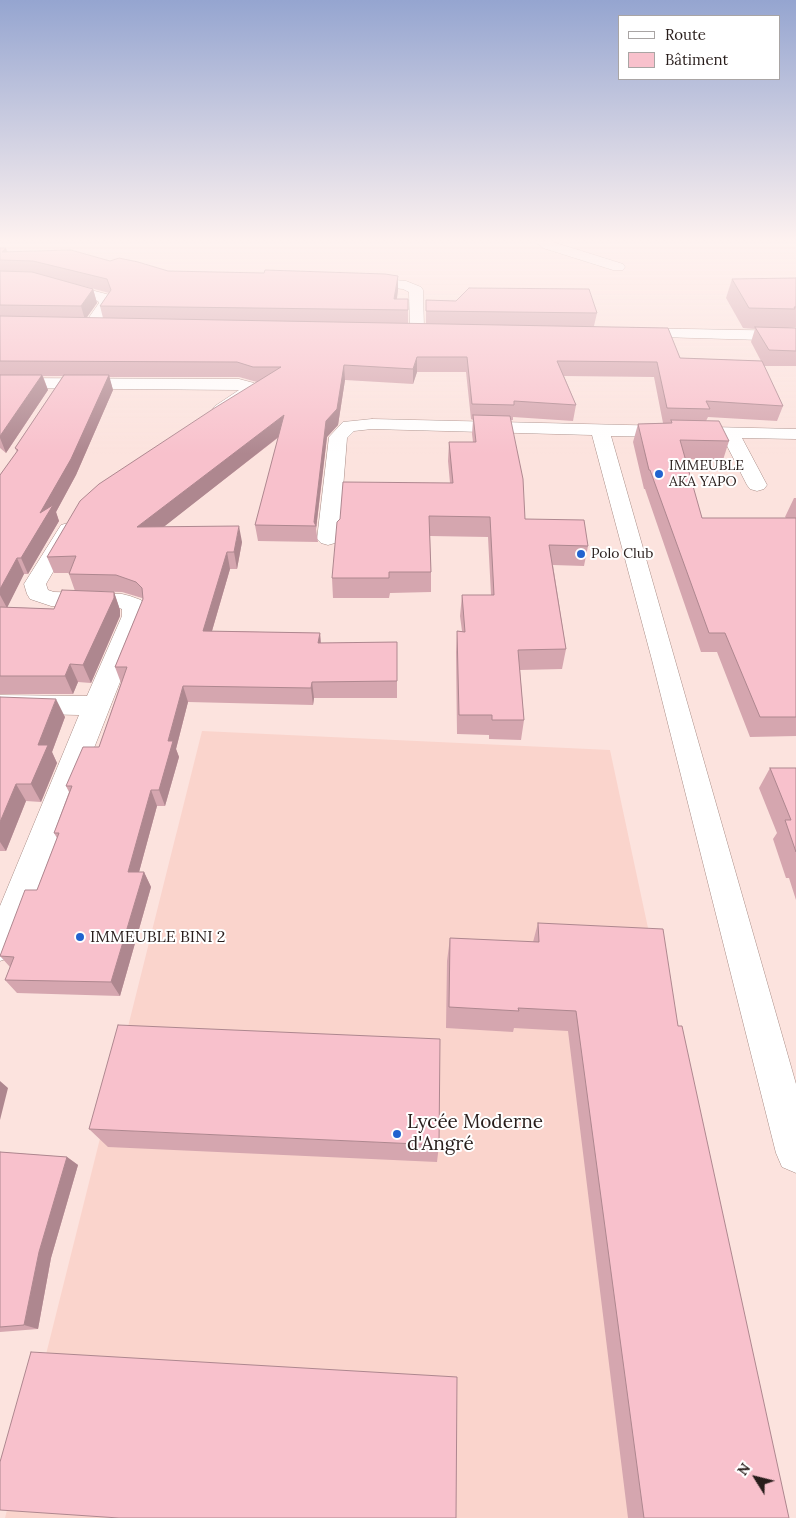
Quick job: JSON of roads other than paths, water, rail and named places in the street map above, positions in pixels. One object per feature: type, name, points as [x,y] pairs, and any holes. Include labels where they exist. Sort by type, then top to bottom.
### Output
[{"type":"street","points":[[98,312],[85,326],[110,327]]},
{"type":"street","points":[[417,312],[417,330]]},
{"type":"street","points":[[616,332],[796,336]]},
{"type":"street","points":[[0,383],[239,384],[248,387],[247,393],[208,420]]},
{"type":"street","points":[[52,400],[62,384]]},
{"type":"street","points":[[328,539],[338,436],[349,426],[372,424],[796,434]]},
{"type":"street","points":[[600,430],[664,660],[796,1153]]},
{"type":"street","points":[[730,433],[757,485]]},
{"type":"street","points":[[0,946],[7,910],[134,616],[133,605],[122,601],[51,599],[38,594],[35,584],[76,513]]},
{"type":"street","points":[[0,704],[96,706]]},
{"type":"place","name":"IMMEUBLE AKA YAPO","points":[[659,474]]},
{"type":"place","name":"Polo Club","points":[[581,554]]},
{"type":"place","name":"IMMEUBLE BINI 2","points":[[80,937]]},
{"type":"place","name":"Lycée Moderne d'Angré","points":[[397,1134]]}]
